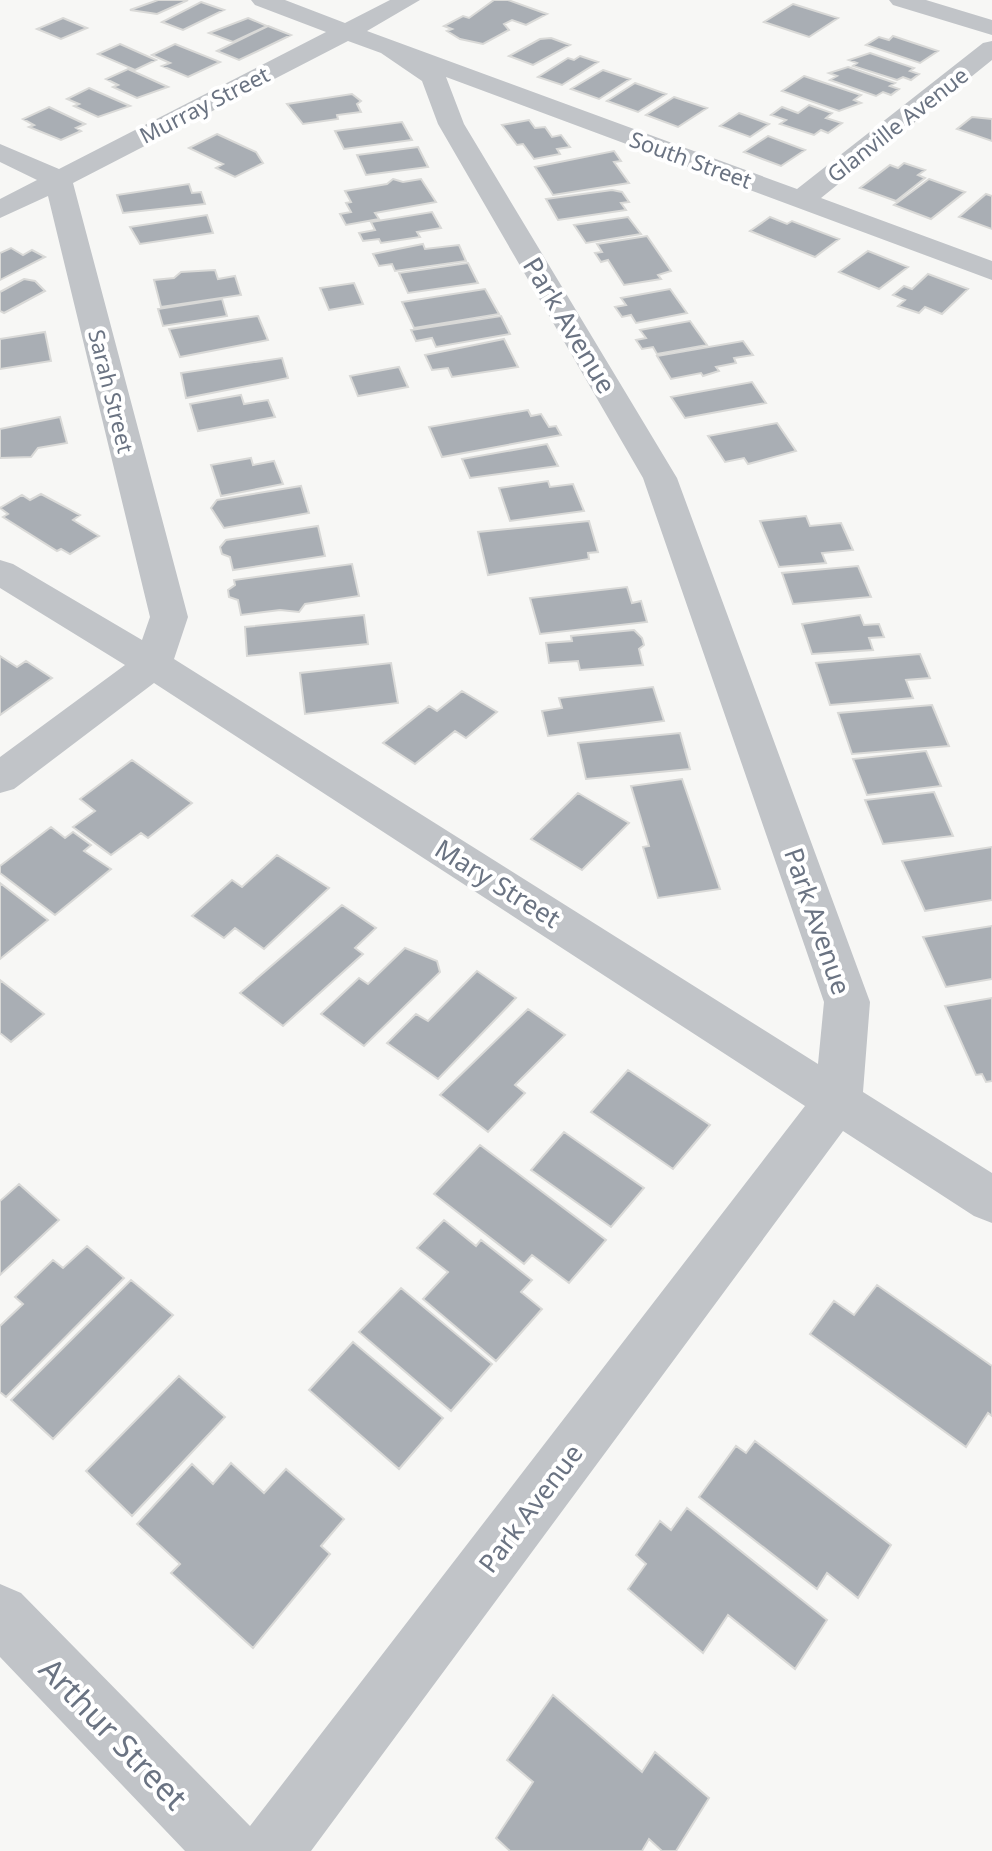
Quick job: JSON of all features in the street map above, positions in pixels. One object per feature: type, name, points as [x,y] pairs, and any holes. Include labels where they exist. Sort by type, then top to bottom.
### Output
[{"type":"street","name":"Park Avenue","points":[[263,0],[390,48],[433,77],[451,124],[660,478],[847,1002],[838,1100],[271,1851]]},
{"type":"street","name":"Murray Street","points":[[0,210],[408,0]]},
{"type":"street","points":[[901,0],[992,28]]},
{"type":"street","name":"South Street","points":[[390,48],[992,271]]},
{"type":"street","name":"Glanville Avenue","points":[[801,200],[992,48]]},
{"type":"street","points":[[0,152],[58,179]]},
{"type":"street","name":"Sarah Street","points":[[58,179],[169,617],[153,664]]},
{"type":"street","name":"Mary Street","points":[[0,572],[153,664],[992,1200]]},
{"type":"street","points":[[0,778],[153,664]]},
{"type":"street","name":"Arthur Street","points":[[0,1614],[229,1851]]},
{"type":"building","points":[[158,0],[188,0],[157,14],[130,10]]},
{"type":"building","points":[[494,0],[508,0],[547,14],[526,25],[512,20],[504,24],[509,30],[483,44],[460,39],[447,31],[452,29],[444,26],[463,16],[469,18]]},
{"type":"building","points":[[201,2],[224,10],[183,30],[162,22]]},
{"type":"building","points":[[793,4],[838,18],[809,37],[764,22]]},
{"type":"building","points":[[63,18],[87,28],[61,39],[37,29]]},
{"type":"building","points":[[248,18],[267,26],[233,42],[209,33]]},
{"type":"building","points":[[268,26],[291,35],[239,60],[217,51]]},
{"type":"building","points":[[893,36],[938,51],[920,63],[866,45],[879,37],[889,40]]},
{"type":"building","points":[[551,38],[570,45],[533,65],[509,56],[540,39]]},
{"type":"building","points":[[120,44],[156,60],[135,70],[98,54]]},
{"type":"building","points":[[175,44],[220,62],[188,77],[162,66],[170,63],[152,55]]},
{"type":"building","points":[[870,53],[914,68],[910,71],[919,74],[911,80],[903,77],[897,80],[853,66],[857,63],[849,60]]},
{"type":"building","points":[[580,56],[598,62],[562,85],[538,77],[568,58],[574,60]]},
{"type":"building","points":[[848,67],[895,83],[890,86],[899,89],[891,95],[883,92],[876,96],[830,80],[837,76],[829,73]]},
{"type":"building","points":[[128,69],[168,87],[137,98],[113,87],[118,85],[106,79]]},
{"type":"building","points":[[603,70],[630,79],[599,99],[571,89]]},
{"type":"building","points":[[804,76],[861,95],[854,100],[861,103],[839,111],[782,91]]},
{"type":"building","points":[[635,83],[666,94],[638,112],[607,101]]},
{"type":"building","points":[[89,88],[130,106],[98,117],[74,106],[79,104],[67,99]]},
{"type":"building","points":[[352,94],[361,101],[357,104],[361,112],[337,115],[338,119],[303,124],[287,104]]},
{"type":"building","points":[[674,97],[707,108],[678,127],[646,115]]},
{"type":"building","points":[[809,105],[832,113],[826,118],[842,123],[828,133],[821,130],[814,135],[780,124],[786,120],[771,115],[782,107],[798,113]]},
{"type":"building","points":[[49,107],[85,124],[76,128],[81,131],[61,140],[29,127],[34,125],[23,119]]},
{"type":"building","points":[[739,113],[769,124],[750,137],[720,126]]},
{"type":"building","points":[[972,117],[992,119],[992,141],[957,129]]},
{"type":"building","points":[[529,120],[535,128],[545,127],[552,137],[561,135],[570,147],[557,149],[560,154],[534,159],[523,144],[517,145],[502,125]]},
{"type":"building","points":[[402,122],[412,140],[344,149],[335,131]]},
{"type":"building","points":[[217,134],[256,152],[263,163],[235,177],[216,168],[223,164],[189,148]]},
{"type":"building","points":[[768,136],[805,150],[781,166],[744,152]]},
{"type":"building","points":[[418,147],[428,167],[366,175],[357,155]]},
{"type":"building","points":[[614,151],[621,161],[614,162],[629,183],[553,195],[535,167]]},
{"type":"building","points":[[904,163],[925,170],[918,175],[925,178],[896,201],[860,188],[890,165],[898,168]]},
{"type":"building","points":[[393,179],[403,182],[421,179],[436,202],[375,213],[379,219],[346,225],[340,214],[351,212],[346,203],[351,202],[345,191],[387,184]]},
{"type":"building","points":[[929,179],[965,192],[931,219],[894,205]]},
{"type":"building","points":[[189,184],[192,193],[201,192],[205,204],[123,213],[117,195]]},
{"type":"building","points":[[612,190],[622,192],[629,202],[621,203],[626,210],[558,220],[546,199]]},
{"type":"building","points":[[986,194],[992,196],[992,229],[959,217]]},
{"type":"building","points":[[432,212],[441,228],[417,232],[420,237],[381,243],[379,239],[363,241],[359,233],[375,230],[371,222]]},
{"type":"building","points":[[207,215],[213,233],[140,244],[130,227]]},
{"type":"building","points":[[628,217],[641,234],[586,243],[574,225]]},
{"type":"building","points":[[770,217],[787,224],[792,221],[839,239],[815,257],[750,231]]},
{"type":"building","points":[[647,236],[671,271],[658,275],[661,279],[624,285],[608,260],[601,262],[595,253],[602,252],[597,244]]},
{"type":"building","points":[[423,244],[425,249],[459,245],[466,261],[395,271],[392,264],[379,266],[373,254]]},
{"type":"building","points":[[11,248],[23,255],[32,250],[45,257],[0,280],[0,253]]},
{"type":"building","points":[[868,251],[908,267],[879,289],[839,272]]},
{"type":"building","points":[[468,263],[478,283],[408,293],[399,273]]},
{"type":"building","points":[[215,270],[218,279],[235,276],[241,295],[161,307],[154,280],[174,278],[181,272]]},
{"type":"building","points":[[928,274],[968,289],[942,314],[925,307],[919,313],[898,306],[905,300],[893,295],[904,286],[912,289]]},
{"type":"building","points":[[24,279],[35,281],[45,291],[4,313],[0,311],[0,292]]},
{"type":"building","points":[[354,283],[363,304],[329,310],[320,288]]},
{"type":"building","points":[[485,289],[499,314],[414,328],[402,302]]},
{"type":"building","points":[[670,289],[687,313],[636,323],[631,315],[622,317],[615,307],[626,305],[621,298]]},
{"type":"building","points":[[222,299],[227,316],[163,326],[158,309]]},
{"type":"building","points":[[258,316],[268,340],[180,357],[169,329]]},
{"type":"building","points":[[501,316],[510,334],[436,347],[432,338],[416,341],[411,330]]},
{"type":"building","points":[[690,321],[707,345],[657,354],[653,347],[642,349],[636,340],[646,338],[640,330]]},
{"type":"building","points":[[45,332],[51,361],[0,369],[0,339]]},
{"type":"building","points":[[504,339],[518,367],[452,377],[448,368],[432,370],[425,355]]},
{"type":"building","points":[[743,341],[753,355],[734,358],[736,363],[716,367],[719,371],[703,376],[701,373],[671,379],[657,356]]},
{"type":"building","points":[[282,358],[288,378],[186,398],[181,373]]},
{"type":"building","points":[[399,367],[408,387],[358,396],[350,376]]},
{"type":"building","points":[[752,382],[766,403],[685,418],[671,397]]},
{"type":"building","points":[[241,395],[244,404],[268,400],[275,417],[198,431],[190,404]]},
{"type":"building","points":[[528,410],[531,416],[541,414],[549,427],[556,426],[561,435],[442,457],[429,427]]},
{"type":"building","points":[[60,417],[67,443],[38,448],[31,457],[0,458],[0,429]]},
{"type":"building","points":[[777,423],[796,451],[748,464],[744,458],[725,462],[708,436]]},
{"type":"building","points":[[547,444],[558,466],[470,478],[462,459]]},
{"type":"building","points":[[251,458],[253,465],[274,461],[283,484],[221,496],[211,465]]},
{"type":"building","points":[[548,481],[550,487],[573,484],[584,511],[510,521],[499,488]]},
{"type":"building","points":[[301,486],[309,513],[224,528],[211,508],[217,500]]},
{"type":"building","points":[[41,494],[80,515],[73,520],[99,536],[70,554],[61,549],[57,551],[3,517],[8,514],[0,508],[22,495],[30,500]]},
{"type":"building","points":[[806,516],[810,526],[841,523],[853,550],[822,553],[826,563],[779,567],[760,521]]},
{"type":"building","points":[[589,521],[598,552],[588,553],[589,559],[488,575],[478,532]]},
{"type":"building","points":[[318,526],[325,556],[233,570],[230,557],[222,554],[220,547],[226,540]]},
{"type":"building","points":[[352,564],[359,596],[305,604],[299,612],[280,610],[241,615],[238,600],[229,597],[228,590],[235,585],[234,580]]},
{"type":"building","points":[[858,566],[871,597],[793,604],[782,573]]},
{"type":"building","points":[[627,587],[632,603],[641,601],[647,622],[540,634],[530,598]]},
{"type":"building","points":[[364,615],[368,644],[247,656],[245,627]]},
{"type":"building","points":[[860,615],[864,625],[879,624],[884,637],[869,638],[873,650],[812,654],[802,624]]},
{"type":"building","points":[[634,630],[644,645],[639,649],[643,665],[580,670],[578,661],[549,663],[546,643],[572,641],[571,636]]},
{"type":"building","points":[[920,654],[930,678],[906,680],[913,698],[830,705],[816,663]]},
{"type":"building","points":[[0,656],[17,667],[26,661],[52,678],[0,715]]},
{"type":"building","points":[[391,663],[398,703],[305,714],[300,673]]},
{"type":"building","points":[[653,687],[664,721],[548,736],[542,711],[562,708],[559,698]]},
{"type":"building","points":[[462,691],[497,712],[466,738],[455,731],[415,764],[383,743],[429,706],[437,711]]},
{"type":"building","points":[[932,705],[949,746],[852,754],[838,713]]},
{"type":"building","points":[[680,733],[690,769],[586,779],[578,743]]},
{"type":"building","points":[[926,751],[941,786],[867,795],[853,759]]},
{"type":"building","points":[[132,760],[192,803],[148,838],[141,833],[111,855],[73,827],[95,811],[80,799]]},
{"type":"building","points":[[682,779],[720,889],[658,898],[643,847],[649,846],[631,786]]},
{"type":"building","points":[[934,792],[953,836],[883,844],[865,800]]},
{"type":"building","points":[[578,793],[629,823],[582,870],[531,839]]},
{"type":"building","points":[[51,827],[65,838],[73,832],[91,845],[84,851],[111,869],[55,915],[0,873],[0,866]]},
{"type":"building","points":[[992,847],[992,900],[925,911],[902,861]]},
{"type":"building","points":[[277,855],[329,888],[264,949],[235,928],[224,938],[192,916],[232,880],[242,887]]},
{"type":"building","points":[[0,883],[48,920],[0,959]]},
{"type":"building","points":[[342,905],[376,928],[355,948],[363,954],[283,1026],[240,993]]},
{"type":"building","points":[[992,926],[992,979],[946,987],[923,937]]},
{"type":"building","points":[[405,948],[437,961],[440,972],[364,1046],[321,1014],[359,978],[368,984]]},
{"type":"building","points":[[477,971],[516,998],[438,1079],[387,1043],[416,1014],[428,1021]]},
{"type":"building","points":[[0,980],[44,1014],[11,1042],[0,1033]]},
{"type":"building","points":[[992,998],[992,1081],[986,1082],[982,1074],[976,1075],[945,1006]]},
{"type":"building","points":[[528,1009],[565,1035],[515,1085],[525,1093],[488,1132],[440,1095]]},
{"type":"building","points":[[628,1070],[710,1125],[673,1169],[591,1112]]},
{"type":"building","points":[[564,1132],[644,1188],[611,1227],[531,1170]]},
{"type":"building","points":[[480,1145],[606,1240],[569,1283],[532,1255],[524,1264],[434,1194]]},
{"type":"building","points":[[19,1184],[59,1220],[0,1275],[0,1201]]},
{"type":"building","points":[[444,1220],[476,1246],[481,1240],[532,1280],[521,1292],[542,1309],[496,1361],[423,1299],[448,1272],[417,1248]]},
{"type":"building","points":[[87,1246],[124,1278],[6,1397],[0,1392],[0,1326],[23,1304],[15,1297],[53,1260],[63,1268]]},
{"type":"building","points":[[131,1280],[173,1315],[53,1439],[11,1400]]},
{"type":"building","points":[[877,1285],[992,1366],[992,1416],[988,1413],[966,1447],[810,1334],[834,1301],[854,1315]]},
{"type":"building","points":[[401,1288],[492,1364],[451,1411],[359,1332]]},
{"type":"building","points":[[353,1342],[443,1418],[399,1469],[309,1390]]},
{"type":"building","points":[[179,1376],[225,1417],[132,1516],[86,1471]]},
{"type":"building","points":[[755,1441],[891,1545],[858,1598],[827,1573],[817,1589],[699,1497],[736,1446],[746,1453]]},
{"type":"building","points":[[231,1463],[264,1493],[286,1469],[344,1519],[321,1546],[330,1554],[253,1648],[171,1573],[180,1564],[137,1524],[192,1464],[213,1484]]},
{"type":"building","points":[[687,1508],[827,1620],[795,1669],[728,1615],[703,1653],[628,1589],[646,1564],[636,1555],[660,1521],[671,1530]]},
{"type":"building","points":[[553,1695],[642,1772],[655,1752],[709,1798],[676,1851],[662,1851],[649,1839],[642,1851],[510,1851],[496,1838],[533,1782],[507,1760]]}]
